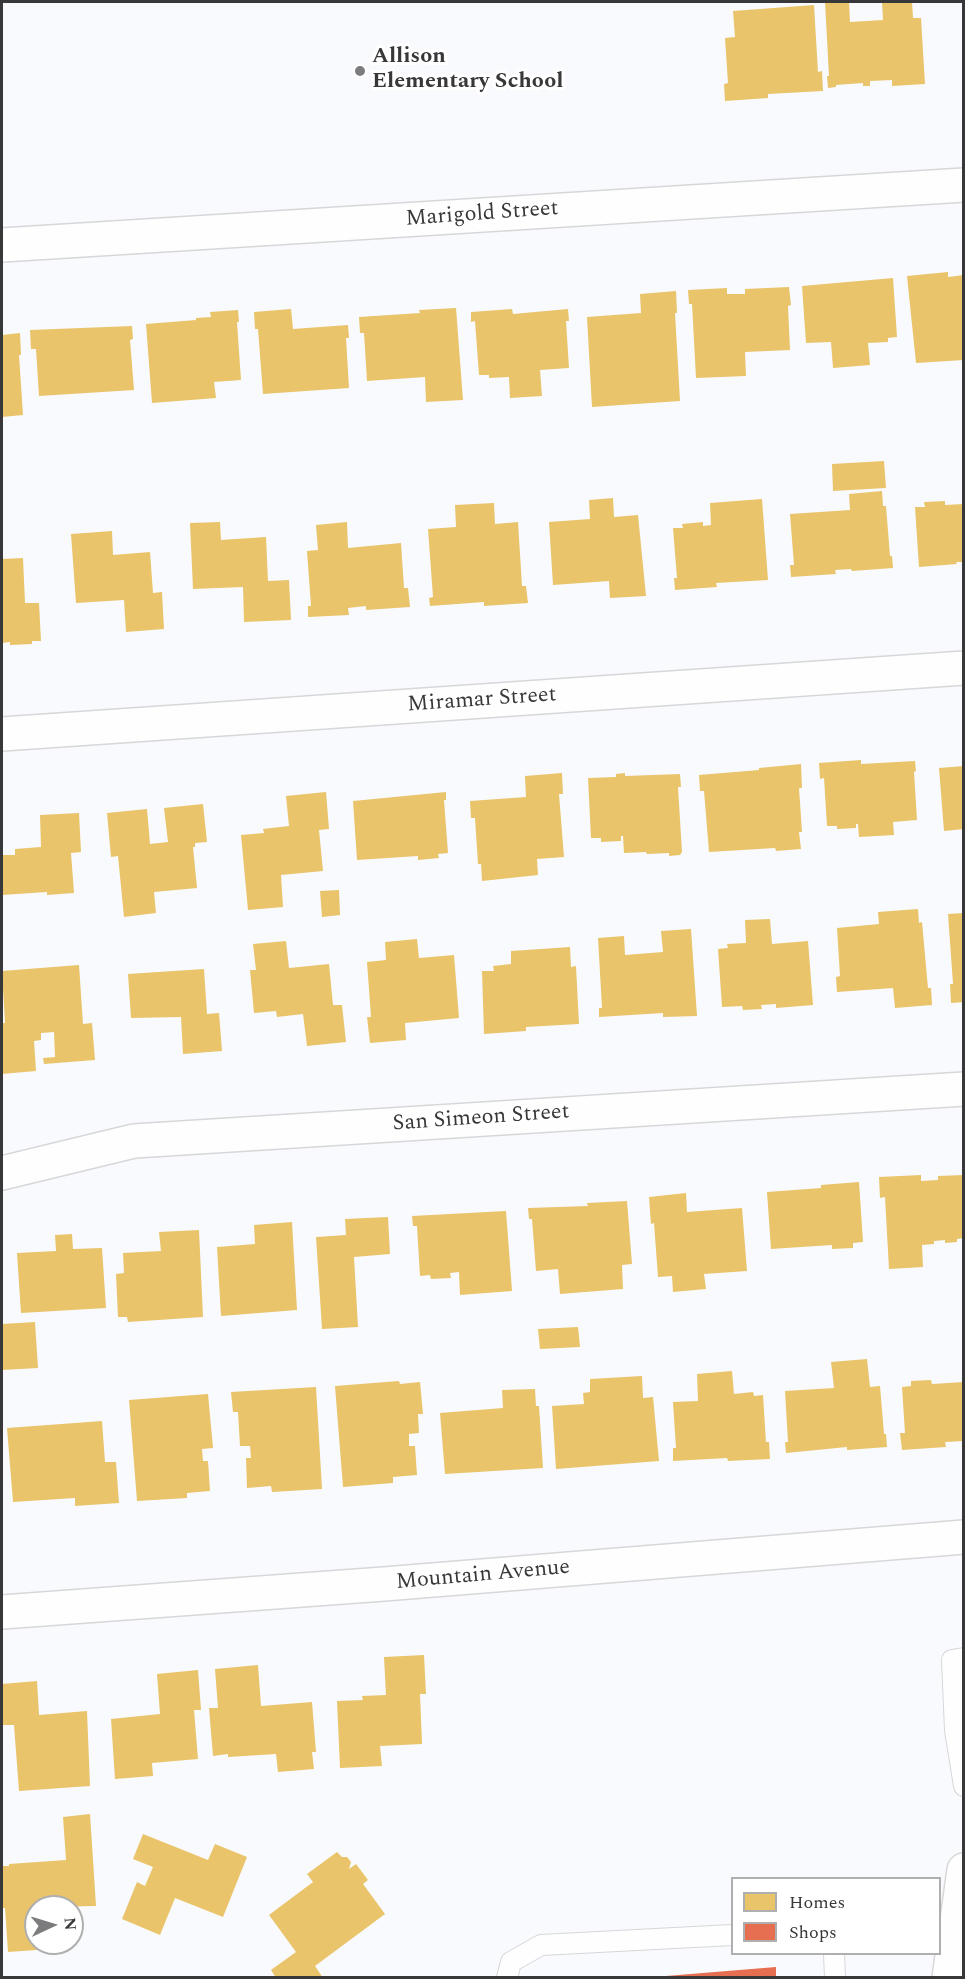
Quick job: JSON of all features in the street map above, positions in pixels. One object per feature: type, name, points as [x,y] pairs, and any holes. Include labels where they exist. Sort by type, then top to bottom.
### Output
[{"type":"street","name":"Marigold Street","points":[[2,245],[963,185]]},
{"type":"street","name":"Miramar Street","points":[[2,734],[963,668]]},
{"type":"street","name":"San Simeon Street","points":[[2,1173],[134,1141],[963,1089]]},
{"type":"street","name":"Mountain Avenue","points":[[2,1612],[963,1537]]},
{"type":"street","points":[[949,1977],[963,1870]]},
{"type":"lane","points":[[963,1658],[952,1660],[955,1730],[963,1786]]},
{"type":"lane","points":[[507,1977],[511,1962],[542,1945],[731,1935]]},
{"type":"lane","points":[[834,1955],[836,1977]]},
{"type":"building: Homes","points":[[825,2],[849,2],[850,22],[883,20],[882,2],[912,2],[913,18],[921,18],[925,84],[892,86],[892,80],[870,81],[870,86],[863,86],[863,83],[836,85],[836,87],[828,88]]},
{"type":"building: Homes","points":[[814,5],[818,72],[822,71],[823,91],[768,94],[768,98],[725,101],[724,84],[728,83],[725,38],[735,37],[733,11]]},
{"type":"building: Homes","points":[[948,272],[948,277],[964,275],[964,360],[916,363],[907,276]]},
{"type":"building: Homes","points":[[893,278],[897,337],[888,338],[888,342],[868,343],[870,365],[833,368],[831,342],[806,343],[802,286]]},
{"type":"building: Homes","points":[[789,287],[790,350],[745,352],[746,376],[696,378],[692,304],[689,304],[688,290],[727,288],[727,294],[745,294],[745,289]]},
{"type":"building: Homes","points":[[676,291],[680,401],[592,407],[587,317],[641,313],[640,294]]},
{"type":"building: Homes","points":[[456,308],[463,400],[426,402],[425,377],[367,381],[364,333],[360,333],[359,317]]},
{"type":"building: Homes","points":[[291,309],[293,329],[348,325],[349,338],[346,338],[349,388],[263,394],[258,329],[255,329],[254,312]]},
{"type":"building: Homes","points":[[512,309],[513,314],[568,309],[569,321],[566,321],[569,368],[540,370],[542,396],[510,398],[509,377],[489,378],[489,375],[479,375],[475,321],[471,322],[471,312]]},
{"type":"building: Homes","points":[[238,310],[241,380],[214,382],[216,398],[152,403],[146,324],[196,320],[196,318],[211,317],[210,312]]},
{"type":"building: Homes","points":[[132,326],[133,339],[130,340],[134,390],[39,396],[36,349],[31,349],[30,330]]},
{"type":"building: Homes","points":[[20,333],[21,355],[19,355],[23,415],[2,417],[2,335]]},
{"type":"building: Homes","points":[[884,461],[886,488],[833,491],[832,464]]},
{"type":"building: Homes","points":[[882,491],[883,506],[886,506],[893,568],[835,570],[836,574],[791,577],[790,565],[794,565],[790,514],[850,510],[849,494]]},
{"type":"building: Homes","points":[[613,498],[614,517],[638,515],[646,596],[610,598],[609,581],[553,585],[549,522],[590,519],[589,500]]},
{"type":"building: Homes","points":[[762,499],[768,580],[716,583],[717,587],[675,590],[674,578],[677,578],[673,528],[683,528],[682,524],[703,522],[703,526],[711,525],[710,503]]},
{"type":"building: Homes","points":[[945,501],[945,505],[964,504],[964,562],[919,567],[915,507],[925,507],[924,502]]},
{"type":"building: Homes","points":[[494,503],[495,524],[518,522],[522,586],[526,586],[528,603],[484,606],[484,602],[430,606],[429,598],[433,597],[428,529],[456,527],[455,505]]},
{"type":"building: Homes","points":[[220,522],[221,540],[266,537],[268,581],[289,580],[291,620],[244,622],[243,587],[193,589],[190,523]]},
{"type":"building: Homes","points":[[347,522],[348,548],[401,543],[404,588],[408,588],[410,607],[366,610],[366,606],[348,608],[349,615],[308,617],[308,606],[311,606],[307,551],[318,550],[316,525]]},
{"type":"building: Homes","points":[[112,531],[113,555],[150,552],[153,593],[162,592],[164,629],[126,632],[124,600],[76,603],[71,534]]},
{"type":"building: Homes","points":[[23,558],[25,603],[39,603],[41,641],[32,641],[32,644],[10,645],[10,642],[2,643],[2,559]]},
{"type":"building: Homes","points":[[861,760],[861,764],[915,761],[917,820],[893,822],[894,835],[859,837],[858,824],[856,828],[837,829],[837,826],[827,826],[824,778],[820,779],[819,763]]},
{"type":"building: Homes","points":[[801,764],[802,788],[799,788],[802,832],[799,832],[801,849],[776,851],[775,848],[709,852],[704,791],[700,791],[699,775]]},
{"type":"building: Homes","points":[[964,766],[964,829],[944,831],[939,768]]},
{"type":"building: Homes","points":[[562,773],[563,794],[559,794],[564,857],[537,859],[538,875],[482,881],[481,864],[478,864],[475,818],[471,818],[470,801],[526,797],[525,776]]},
{"type":"building: Homes","points":[[625,773],[625,776],[680,774],[681,787],[678,787],[682,852],[680,855],[624,853],[623,836],[621,836],[621,841],[601,842],[601,838],[591,838],[588,778],[616,777],[616,774]]},
{"type":"building: Homes","points":[[326,792],[329,829],[319,830],[323,871],[281,875],[283,907],[248,910],[241,835],[264,833],[263,829],[289,826],[286,796]]},
{"type":"building: Homes","points":[[446,792],[446,800],[444,800],[448,853],[438,854],[439,858],[418,860],[418,856],[357,860],[353,801]]},
{"type":"building: Homes","points":[[203,804],[207,842],[195,843],[193,847],[197,888],[154,892],[156,913],[124,917],[118,856],[111,857],[107,813],[147,809],[150,844],[168,842],[164,808]]},
{"type":"building: Homes","points":[[79,813],[81,852],[71,853],[74,893],[2,895],[2,855],[15,855],[15,849],[41,847],[40,815]]},
{"type":"building: Homes","points":[[339,890],[340,915],[322,917],[320,891]]},
{"type":"building: Homes","points":[[918,909],[919,923],[922,922],[928,988],[931,988],[932,1005],[895,1008],[893,988],[837,992],[836,977],[840,976],[837,928],[879,924],[878,912]]},
{"type":"building: Homes","points":[[964,913],[964,1002],[951,1003],[950,984],[953,984],[948,914]]},
{"type":"building: Homes","points":[[770,919],[772,944],[808,941],[813,1005],[776,1008],[776,1004],[761,1005],[762,1009],[743,1010],[742,1006],[722,1007],[718,949],[728,948],[727,944],[746,943],[745,920]]},
{"type":"building: Homes","points":[[691,929],[697,1016],[663,1017],[663,1013],[599,1017],[599,1008],[602,1008],[598,938],[624,936],[625,955],[663,952],[661,931]]},
{"type":"building: Homes","points":[[417,939],[419,958],[454,955],[459,1018],[405,1023],[406,1040],[370,1043],[367,1017],[371,1017],[367,962],[386,960],[385,942]]},
{"type":"building: Homes","points":[[286,941],[289,968],[329,964],[333,1005],[342,1005],[346,1042],[307,1046],[303,1014],[277,1017],[276,1011],[254,1013],[250,970],[256,970],[253,944]]},
{"type":"building: Homes","points":[[570,947],[571,967],[576,966],[579,1024],[526,1027],[526,1031],[484,1034],[482,971],[494,971],[493,966],[511,964],[511,951]]},
{"type":"building: Homes","points":[[79,965],[83,1024],[92,1023],[95,1060],[44,1064],[43,1058],[55,1057],[54,1032],[41,1033],[41,1040],[34,1041],[36,1071],[2,1074],[2,1023],[5,1023],[2,971]]},
{"type":"building: Homes","points":[[204,969],[207,1014],[219,1013],[222,1051],[183,1054],[181,1017],[131,1018],[128,974]]},
{"type":"building: Homes","points":[[921,1175],[921,1181],[938,1180],[938,1176],[964,1175],[964,1238],[957,1239],[957,1242],[945,1243],[945,1240],[922,1245],[923,1267],[889,1269],[885,1197],[880,1198],[879,1177]]},
{"type":"building: Homes","points":[[859,1182],[863,1242],[853,1243],[853,1248],[832,1249],[832,1245],[771,1249],[767,1192],[821,1188],[821,1185]]},
{"type":"building: Homes","points":[[686,1193],[687,1212],[742,1208],[747,1271],[704,1274],[706,1289],[673,1292],[672,1276],[658,1277],[654,1223],[651,1224],[649,1197]]},
{"type":"building: Homes","points":[[627,1201],[632,1264],[622,1265],[623,1289],[560,1294],[558,1269],[536,1271],[532,1219],[529,1219],[528,1208],[588,1206],[587,1203]]},
{"type":"building: Homes","points":[[506,1211],[512,1291],[460,1295],[459,1272],[450,1273],[451,1278],[431,1279],[430,1275],[420,1276],[417,1226],[413,1226],[412,1216]]},
{"type":"building: Homes","points":[[388,1217],[390,1254],[354,1257],[358,1327],[322,1329],[316,1237],[346,1235],[345,1219]]},
{"type":"building: Homes","points":[[292,1222],[297,1310],[221,1316],[217,1247],[255,1244],[254,1225]]},
{"type":"building: Homes","points":[[199,1230],[203,1317],[128,1322],[127,1317],[118,1317],[116,1274],[124,1273],[123,1253],[161,1251],[159,1232]]},
{"type":"building: Homes","points":[[72,1234],[73,1249],[102,1248],[106,1308],[21,1313],[17,1253],[56,1251],[55,1235]]},
{"type":"building: Homes","points":[[35,1322],[38,1368],[2,1370],[2,1324]]},
{"type":"building: Homes","points":[[578,1327],[580,1347],[540,1349],[538,1329]]},
{"type":"building: Homes","points":[[867,1359],[870,1387],[880,1386],[887,1447],[847,1450],[847,1447],[786,1453],[785,1442],[788,1442],[785,1391],[834,1388],[831,1362]]},
{"type":"building: Homes","points":[[732,1371],[734,1394],[753,1392],[754,1396],[763,1395],[766,1442],[769,1442],[770,1459],[728,1461],[727,1458],[673,1461],[673,1448],[676,1448],[673,1402],[698,1401],[697,1374]]},
{"type":"building: Homes","points":[[642,1376],[643,1398],[653,1397],[659,1461],[556,1469],[552,1406],[584,1404],[583,1393],[590,1392],[590,1379]]},
{"type":"building: Homes","points":[[931,1380],[932,1384],[964,1382],[964,1441],[945,1442],[946,1447],[902,1450],[900,1433],[905,1433],[902,1387],[911,1386],[911,1381]]},
{"type":"building: Homes","points":[[399,1381],[400,1384],[420,1382],[423,1414],[418,1414],[419,1433],[409,1434],[409,1446],[415,1446],[417,1475],[393,1477],[393,1483],[343,1487],[335,1386]]},
{"type":"building: Homes","points":[[316,1387],[322,1489],[272,1492],[271,1486],[247,1488],[246,1458],[251,1458],[250,1446],[240,1446],[238,1412],[233,1412],[231,1392]]},
{"type":"building: Homes","points":[[535,1389],[536,1406],[539,1406],[543,1468],[445,1474],[440,1413],[503,1408],[502,1390]]},
{"type":"building: Homes","points":[[208,1394],[213,1448],[202,1449],[203,1461],[208,1461],[210,1491],[187,1493],[187,1498],[137,1501],[129,1400]]},
{"type":"building: Homes","points":[[102,1421],[105,1462],[116,1462],[119,1503],[75,1506],[75,1498],[13,1502],[7,1428]]},
{"type":"building: Homes","points":[[424,1655],[426,1694],[420,1694],[422,1744],[380,1746],[382,1766],[340,1768],[337,1701],[363,1700],[362,1696],[386,1695],[384,1657]]},
{"type":"building: Homes","points":[[258,1665],[261,1706],[312,1702],[316,1752],[312,1752],[314,1769],[278,1772],[276,1754],[213,1756],[209,1708],[218,1708],[215,1669]]},
{"type":"building: Homes","points":[[198,1670],[201,1710],[194,1710],[198,1759],[152,1763],[153,1776],[115,1779],[111,1719],[160,1714],[157,1674]]},
{"type":"building: Homes","points":[[37,1681],[39,1715],[87,1711],[90,1786],[19,1791],[14,1725],[2,1725],[2,1684]]},
{"type":"building: Homes","points":[[90,1814],[96,1906],[84,1906],[84,1895],[24,1895],[24,1951],[8,1952],[5,1908],[2,1908],[2,1866],[66,1860],[63,1817]]},
{"type":"building: Homes","points":[[143,1834],[208,1860],[215,1844],[247,1857],[223,1917],[175,1898],[160,1935],[122,1919],[137,1882],[145,1886],[153,1867],[133,1859]]},
{"type":"building: Homes","points":[[337,1852],[351,1862],[349,1869],[356,1864],[368,1880],[363,1884],[385,1914],[315,1966],[323,1978],[276,1978],[271,1970],[296,1952],[269,1915],[313,1882],[307,1874]]},
{"type":"building: Shops","points":[[776,1967],[776,1978],[666,1978],[666,1976]]},
{"type":"place","name":"Allison Elementary School","points":[[360,71]]}]
